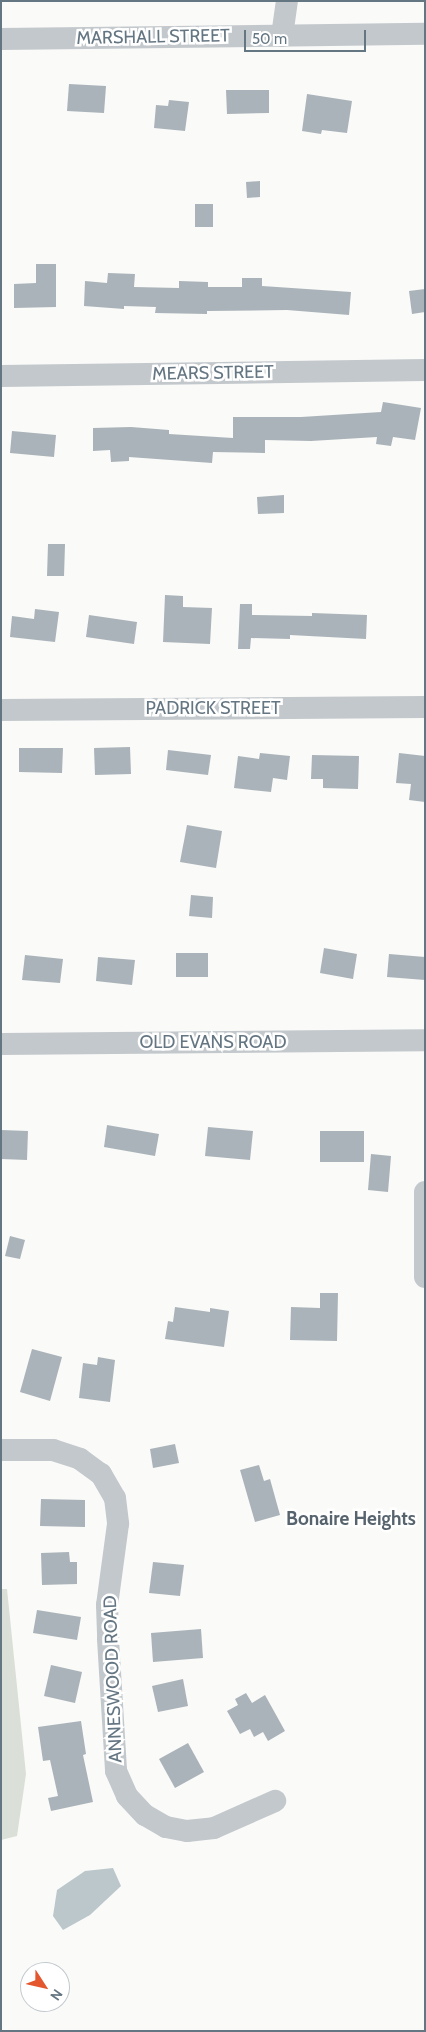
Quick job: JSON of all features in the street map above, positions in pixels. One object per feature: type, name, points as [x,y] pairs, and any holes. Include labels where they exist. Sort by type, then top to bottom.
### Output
[{"type":"street","points":[[282,36],[287,1]]},
{"type":"street","name":"MARSHALL STREET","points":[[1,39],[425,34]]},
{"type":"street","name":"MEARS STREET","points":[[1,376],[425,370]]},
{"type":"street","name":"PADRICK STREET","points":[[1,710],[425,707]]},
{"type":"street","name":"OLD EVANS ROAD","points":[[1,1044],[425,1040]]},
{"type":"street","points":[[425,1192],[425,1277]]},
{"type":"street","name":"ANNESWOOD ROAD","points":[[1,1450],[53,1450],[80,1459],[101,1474],[115,1498],[118,1524],[107,1605],[108,1639],[116,1771],[127,1796],[145,1815],[166,1827],[187,1831],[214,1828],[275,1801]]},
{"type":"shaded area","points":[[1,1589],[7,1589],[26,1774],[17,1836],[1,1840]]},
{"type":"shaded area","points":[[113,1868],[121,1886],[90,1915],[63,1930],[53,1916],[57,1890],[85,1871]]},
{"type":"building","points":[[69,84],[106,86],[104,113],[67,111]]},
{"type":"building","points":[[226,90],[269,90],[269,113],[227,114]]},
{"type":"building","points":[[307,94],[352,101],[347,133],[322,130],[321,134],[302,131]]},
{"type":"building","points":[[169,100],[189,102],[185,131],[154,128],[156,105],[168,106]]},
{"type":"building","points":[[260,181],[260,197],[247,198],[246,182]]},
{"type":"building","points":[[195,204],[213,204],[213,227],[195,227]]},
{"type":"building","points":[[36,264],[56,264],[56,307],[14,308],[14,284],[36,283]]},
{"type":"building","points":[[108,273],[135,274],[134,287],[179,288],[179,281],[208,282],[208,287],[242,287],[242,278],[262,278],[262,286],[351,292],[349,315],[287,310],[207,311],[207,314],[155,313],[156,307],[124,306],[124,309],[84,306],[85,281],[107,283]]},
{"type":"building","points":[[425,289],[425,312],[412,314],[409,291]]},
{"type":"building","points":[[383,402],[421,408],[415,440],[393,437],[391,446],[376,444],[377,437],[311,441],[265,440],[265,453],[213,452],[212,463],[129,457],[129,461],[111,462],[110,450],[93,451],[93,428],[131,427],[169,430],[169,434],[233,438],[233,417],[301,417],[381,412]]},
{"type":"building","points":[[12,431],[56,435],[54,457],[10,453]]},
{"type":"building","points":[[284,495],[284,513],[258,514],[257,497]]},
{"type":"building","points":[[48,544],[65,544],[64,576],[47,576]]},
{"type":"building","points":[[165,595],[183,596],[183,607],[212,608],[210,644],[163,642]]},
{"type":"building","points":[[240,604],[252,604],[252,615],[312,616],[312,613],[367,615],[366,639],[290,635],[290,639],[251,638],[250,649],[238,649]]},
{"type":"building","points":[[35,609],[59,612],[55,642],[10,637],[12,616],[34,619]]},
{"type":"building","points":[[89,615],[137,622],[134,644],[86,637]]},
{"type":"building","points":[[130,747],[131,774],[95,775],[94,748]]},
{"type":"building","points":[[19,748],[63,748],[62,773],[19,772]]},
{"type":"building","points":[[168,750],[211,755],[208,775],[166,770]]},
{"type":"building","points":[[260,753],[290,756],[287,780],[273,778],[271,792],[234,788],[238,756],[259,759]]},
{"type":"building","points":[[399,753],[425,756],[425,802],[409,800],[411,784],[396,783]]},
{"type":"building","points":[[312,755],[359,756],[358,789],[323,788],[323,779],[311,779]]},
{"type":"building","points":[[187,825],[222,831],[216,868],[180,862]]},
{"type":"building","points":[[191,895],[213,897],[212,918],[189,916]]},
{"type":"building","points":[[324,948],[357,954],[353,979],[320,973]]},
{"type":"building","points":[[176,953],[208,953],[208,977],[176,977]]},
{"type":"building","points":[[389,954],[425,957],[425,980],[387,977]]},
{"type":"building","points":[[25,955],[63,959],[60,983],[22,980]]},
{"type":"building","points":[[98,957],[135,960],[132,985],[96,981]]},
{"type":"building","points":[[107,1125],[159,1134],[155,1156],[104,1147]]},
{"type":"building","points":[[208,1127],[253,1131],[250,1160],[205,1156]]},
{"type":"building","points":[[1,1130],[28,1131],[27,1160],[1,1159]]},
{"type":"building","points":[[320,1131],[364,1131],[364,1162],[320,1162]]},
{"type":"building","points":[[371,1154],[391,1156],[388,1192],[368,1190]]},
{"type":"building","points":[[10,1236],[25,1240],[20,1259],[5,1256]]},
{"type":"building","points":[[320,1293],[338,1293],[337,1341],[290,1340],[291,1307],[320,1308]]},
{"type":"building","points":[[175,1307],[210,1312],[210,1308],[229,1311],[224,1347],[165,1339],[168,1321],[173,1322]]},
{"type":"building","points":[[32,1349],[62,1357],[50,1401],[20,1392]]},
{"type":"building","points":[[98,1357],[115,1360],[110,1402],[79,1398],[83,1363],[97,1365]]},
{"type":"building","points":[[175,1444],[179,1463],[153,1468],[150,1449]]},
{"type":"building","points":[[259,1465],[264,1481],[270,1479],[280,1515],[255,1522],[240,1470]]},
{"type":"building","points":[[41,1499],[85,1500],[85,1527],[40,1526]]},
{"type":"building","points":[[69,1552],[70,1562],[77,1562],[77,1584],[42,1585],[41,1553]]},
{"type":"building","points":[[153,1562],[184,1565],[180,1596],[149,1593]]},
{"type":"building","points":[[37,1610],[81,1617],[77,1640],[33,1633]]},
{"type":"building","points":[[201,1629],[203,1658],[153,1662],[151,1633]]},
{"type":"building","points":[[51,1665],[82,1672],[75,1703],[44,1696]]},
{"type":"building","points":[[183,1679],[188,1706],[158,1712],[152,1686]]},
{"type":"building","points":[[246,1693],[252,1703],[265,1695],[285,1731],[268,1741],[263,1732],[254,1737],[250,1729],[240,1734],[227,1711],[238,1705],[235,1699]]},
{"type":"building","points":[[81,1721],[86,1754],[83,1755],[93,1802],[51,1811],[48,1798],[58,1796],[50,1760],[43,1761],[38,1727]]},
{"type":"building","points":[[188,1743],[204,1772],[175,1788],[159,1759]]},
{"type":"district","name":"Bonaire Heights","points":[[351,1519]]}]
